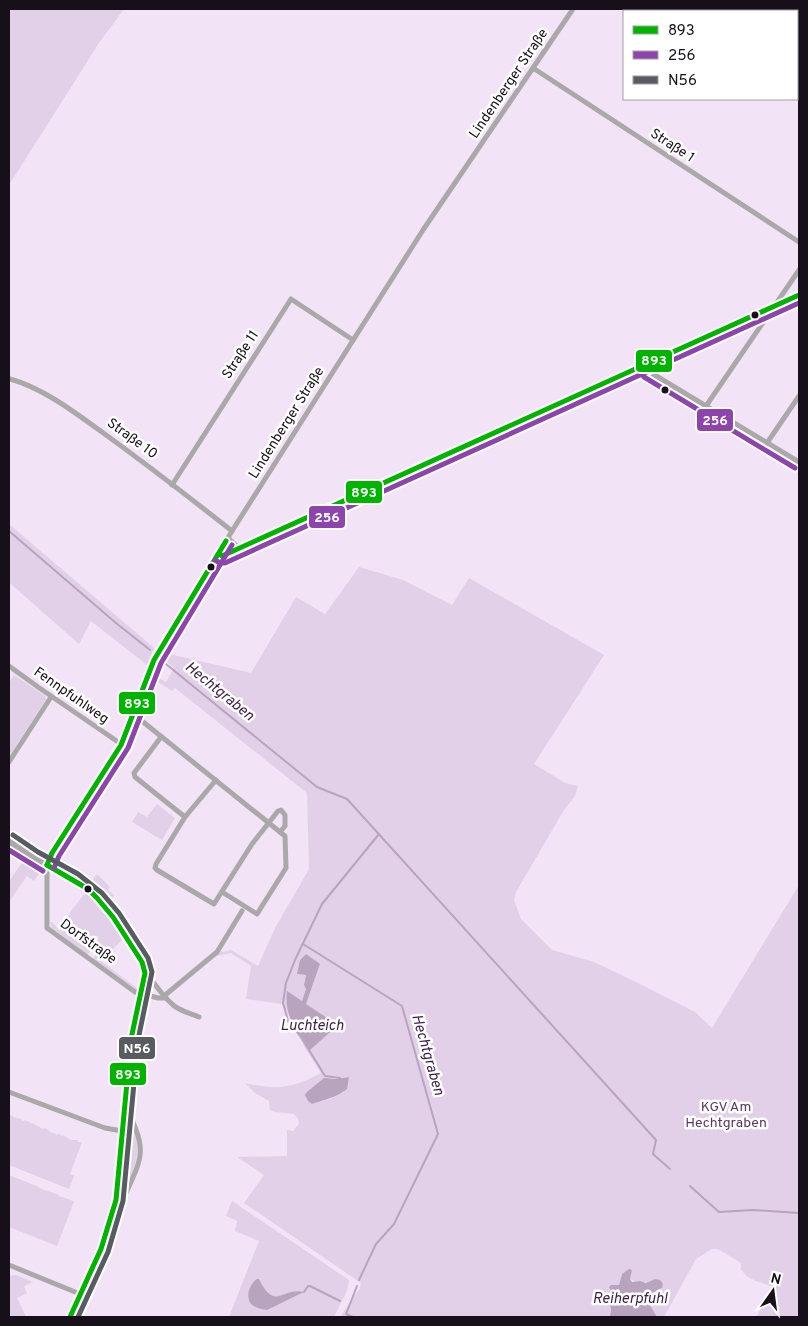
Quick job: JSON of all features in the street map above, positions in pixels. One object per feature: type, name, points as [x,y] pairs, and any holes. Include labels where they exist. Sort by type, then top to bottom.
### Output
[{"type":"main road","name":"Dorfstraße","points":[[9,841],[46,865],[74,880],[97,898],[113,918],[142,962],[145,973]]},
{"type":"main road","points":[[70,1317],[108,1230],[117,1194],[131,1039],[138,993],[145,973]]},
{"type":"street","name":"Lindenberger Straße","points":[[46,865],[122,744],[154,660],[228,538],[423,230],[573,9]]},
{"type":"street","name":"Straße 1","points":[[533,68],[799,242]]},
{"type":"street","points":[[706,406],[799,270]]},
{"type":"street","points":[[219,554],[222,556],[799,295]]},
{"type":"street","name":"Straße 11","points":[[172,485],[291,299],[353,340]]},
{"type":"street","points":[[644,365],[648,371],[799,462]]},
{"type":"street","name":"Straße 10","points":[[10,379],[32,388],[72,411],[161,475],[232,532]]},
{"type":"street","points":[[768,443],[799,396]]},
{"type":"street","points":[[228,538],[239,548]]},
{"type":"street","name":"Fennpfuhlweg","points":[[9,666],[51,697],[122,744]]},
{"type":"street","points":[[9,762],[51,697]]},
{"type":"street","points":[[133,715],[285,836],[286,868],[259,912],[255,913],[222,892]]},
{"type":"street","points":[[161,737],[134,773],[135,777],[185,817]]},
{"type":"street","points":[[216,780],[185,817],[155,868],[157,870],[214,904],[252,844],[278,812],[283,811],[285,826],[280,832]]},
{"type":"street","name":"Dorfstraße","points":[[46,865],[47,928],[138,993],[165,997]]},
{"type":"street","points":[[165,997],[217,952],[242,911]]},
{"type":"street","name":"Dorfstraße","points":[[145,973],[154,980],[165,997],[177,1008],[199,1017]]},
{"type":"street","points":[[9,1092],[105,1128],[122,1131]]},
{"type":"street","points":[[117,1194],[124,1194],[126,1192],[139,1163],[142,1149],[129,1112],[124,1111]]},
{"type":"street","points":[[9,1265],[80,1294]]},
{"type":"green space","points":[[9,9],[124,9],[99,43],[9,185]]},
{"type":"green space","points":[[9,524],[154,648],[147,665],[91,621],[79,644],[11,584],[9,586]]},
{"type":"green space","name":"KGV Am Hechtgraben","points":[[359,567],[403,580],[452,605],[469,578],[604,655],[534,764],[565,783],[578,786],[575,796],[564,810],[516,892],[514,900],[521,919],[552,950],[594,962],[634,981],[695,1012],[712,1028],[799,885],[799,1317],[756,1317],[773,1287],[748,1277],[741,1270],[741,1263],[718,1249],[712,1249],[696,1259],[664,1317],[657,1317],[648,1302],[652,1293],[662,1288],[655,1280],[638,1282],[622,1274],[619,1285],[611,1285],[610,1292],[613,1295],[609,1303],[611,1309],[610,1317],[340,1317],[360,1288],[361,1283],[244,1203],[264,1175],[237,1157],[287,1156],[287,1130],[293,1131],[299,1124],[294,1114],[270,1110],[269,1101],[255,1093],[245,1083],[266,1087],[284,1087],[321,1073],[305,1048],[282,1004],[246,999],[251,966],[231,953],[216,956],[221,951],[231,950],[258,966],[275,928],[309,869],[307,793],[175,688],[172,691],[152,678],[153,675],[166,682],[174,668],[162,658],[165,653],[251,673],[296,597],[325,614]],"holes":[[[320,964],[306,1004],[338,1025],[310,1049],[288,1015],[287,992],[302,1001],[306,989],[304,985],[306,975],[297,974]],[[349,1077],[344,1092],[330,1099],[312,1104],[328,1079]]]},
{"type":"green space","points":[[14,675],[45,696],[46,699],[9,757],[9,683]]},
{"type":"green space","points":[[157,804],[175,818],[162,840],[132,822],[138,812],[147,817]]},
{"type":"green space","points":[[24,860],[40,872],[34,881],[27,876],[9,902],[9,881]]},
{"type":"green space","points":[[97,874],[110,887],[108,890],[114,895],[108,903],[89,885]]},
{"type":"green space","points":[[85,893],[97,900],[124,938],[101,961],[138,989],[138,991],[93,959],[99,949],[96,947],[98,945],[96,944],[99,937],[97,936],[88,955],[52,928],[50,922],[59,930]]},
{"type":"green space","points":[[127,1114],[136,1134],[137,1152],[133,1171],[123,1193],[120,1191]]},
{"type":"green space","points":[[10,1115],[58,1135],[59,1133],[61,1136],[63,1135],[71,1140],[82,1142],[70,1174],[74,1176],[69,1189],[9,1165]]},
{"type":"green space","points":[[9,1175],[74,1201],[57,1246],[9,1227]]},
{"type":"green space","points":[[232,1201],[349,1280],[347,1291],[334,1317],[229,1317],[259,1241],[235,1231],[237,1221],[226,1216]]},
{"type":"green space","points":[[16,1275],[33,1282],[24,1286],[27,1293],[17,1298],[26,1317],[9,1317],[9,1276]]},
{"type":"water","name":"Luchteich","points":[[306,954],[320,964],[306,1004],[338,1025],[310,1050],[292,1023],[287,1008],[287,991],[302,1001],[306,989],[304,985],[306,975],[297,974],[300,960]]},
{"type":"water","points":[[349,1077],[347,1089],[331,1098],[312,1104],[305,1095],[324,1078]]},
{"type":"water","name":"Reiherpfuhl","points":[[629,1269],[632,1270],[630,1279],[632,1282],[640,1281],[646,1283],[655,1279],[660,1280],[663,1284],[662,1288],[652,1293],[648,1302],[657,1317],[610,1317],[611,1309],[609,1303],[613,1295],[609,1287],[611,1285],[619,1285],[622,1274]]},
{"type":"water","points":[[257,1279],[274,1296],[296,1291],[304,1292],[267,1310],[259,1308],[251,1304],[248,1297],[250,1287]]},
{"type":"waterway","name":"Hechtgraben","points":[[9,531],[150,650]]},
{"type":"waterway","name":"Hechtgraben","points":[[161,660],[317,787],[347,799],[656,1140],[653,1154],[670,1169]]},
{"type":"waterway","points":[[340,1078],[325,1076],[301,1037],[288,1021],[283,1003],[286,983],[322,904],[379,834]]},
{"type":"waterway","name":"Hechtgraben","points":[[303,944],[402,1006],[438,1134],[394,1224],[376,1244],[359,1280]]},
{"type":"waterway","name":"Hechtgraben","points":[[690,1186],[719,1212],[753,1210],[799,1213]]},
{"type":"waterway","points":[[304,1292],[310,1286],[340,1301]]},
{"type":"waterway","points":[[353,1317],[346,1314],[357,1286]]},
{"type":"transit line","name":"893","points":[[219,554],[222,556],[799,295]]},
{"type":"transit line","name":"256","points":[[215,560],[225,563],[799,303]]},
{"type":"transit line","name":"256","points":[[638,369],[644,377],[795,468]]},
{"type":"transit line","name":"893","points":[[47,865],[52,853],[121,745],[154,660],[226,541]]},
{"type":"transit line","name":"256","points":[[54,868],[59,856],[128,748],[161,663],[232,545]]},
{"type":"transit line","name":"N56","points":[[13,835],[38,852],[78,874],[102,893],[119,913],[148,958],[152,972],[138,1040],[123,1201],[108,1252],[78,1317]]},
{"type":"transit line","name":"256","points":[[9,850],[43,871]]},
{"type":"transit line","name":"893","points":[[47,865],[88,889],[97,898],[113,917],[142,962],[145,973],[131,1039],[116,1200],[101,1249],[70,1317]]}]
